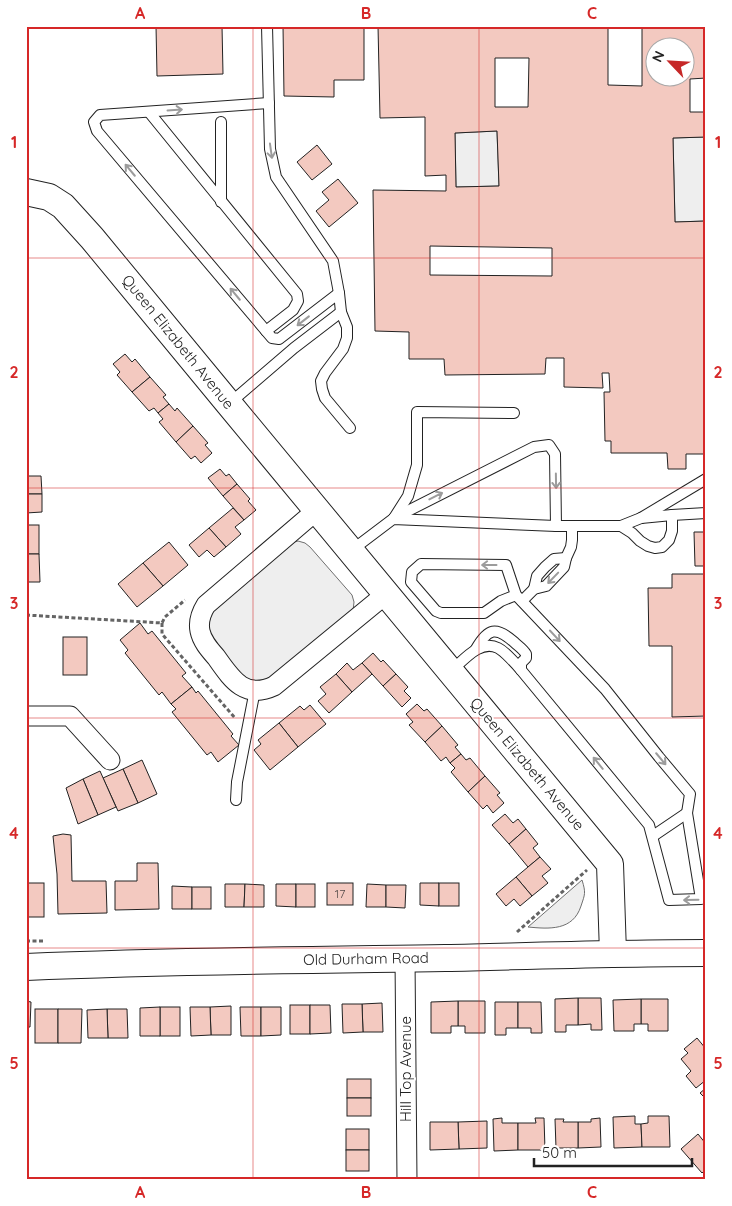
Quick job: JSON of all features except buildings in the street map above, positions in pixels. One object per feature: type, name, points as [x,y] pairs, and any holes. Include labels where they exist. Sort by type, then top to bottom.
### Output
[{"type":"street","name":"Queen Elizabeth Avenue","points":[[26,192],[49,197],[63,206],[104,252],[610,864],[613,953]]},
{"type":"street","points":[[317,510],[206,605],[201,613],[199,629],[202,639],[234,681],[244,687],[255,690],[268,689],[274,686],[386,594]]},
{"type":"street","points":[[26,716],[70,716],[110,760]]},
{"type":"street","name":"Old Durham Road","points":[[26,967],[128,963],[613,953],[706,953]]},
{"type":"street","name":"Hill Top Avenue","points":[[406,958],[407,1180]]},
{"type":"lane","points":[[267,26],[270,149],[276,177],[332,262],[340,293],[341,312],[347,327],[347,338],[343,349],[321,381],[325,398],[350,428]]},
{"type":"lane","points":[[269,103],[100,115],[94,122],[97,131],[272,338],[279,339],[340,293]]},
{"type":"lane","points":[[149,112],[297,294],[298,301],[293,310],[266,331]]},
{"type":"lane","points":[[221,122],[221,202]]},
{"type":"lane","points":[[229,404],[294,348],[341,312]]},
{"type":"lane","points":[[393,519],[408,496],[417,465],[417,412],[514,413]]},
{"type":"lane","points":[[351,551],[393,519],[534,447],[549,445],[556,454],[556,526]]},
{"type":"lane","points":[[393,519],[556,526],[621,526],[641,518],[706,479]]},
{"type":"lane","points":[[641,518],[706,513]]},
{"type":"lane","points":[[621,526],[648,546],[662,547],[669,540],[672,531],[672,515]]},
{"type":"lane","points":[[476,649],[483,646],[499,648],[522,670],[649,825],[669,900],[701,899],[687,813],[690,794],[605,690],[519,598],[506,565],[421,564],[412,572],[411,582],[436,611],[441,613],[484,612],[501,601],[519,598],[534,589],[546,586],[564,567],[572,540],[572,526]]},
{"type":"lane","points":[[451,672],[476,649],[488,634],[494,632],[501,632],[507,636],[526,654],[526,658],[521,663],[522,670]]},
{"type":"lane","points":[[236,800],[237,782],[255,690]]},
{"type":"lane","points":[[653,836],[687,813]]},
{"type":"path","points":[[26,615],[162,623],[165,616],[188,597]]},
{"type":"path","points":[[517,932],[603,856]]},
{"type":"path","points":[[26,941],[46,941]]},
{"type":"shaded area","points":[[497,131],[499,186],[456,187],[455,133]]},
{"type":"shaded area","points":[[706,137],[706,221],[675,222],[673,138]]},
{"type":"shaded area","points":[[298,541],[310,547],[352,595],[354,602],[353,611],[274,677],[259,683],[243,678],[208,637],[208,615],[291,543]]},
{"type":"shaded area","points":[[582,880],[584,896],[577,914],[572,920],[559,927],[528,927]]}]
